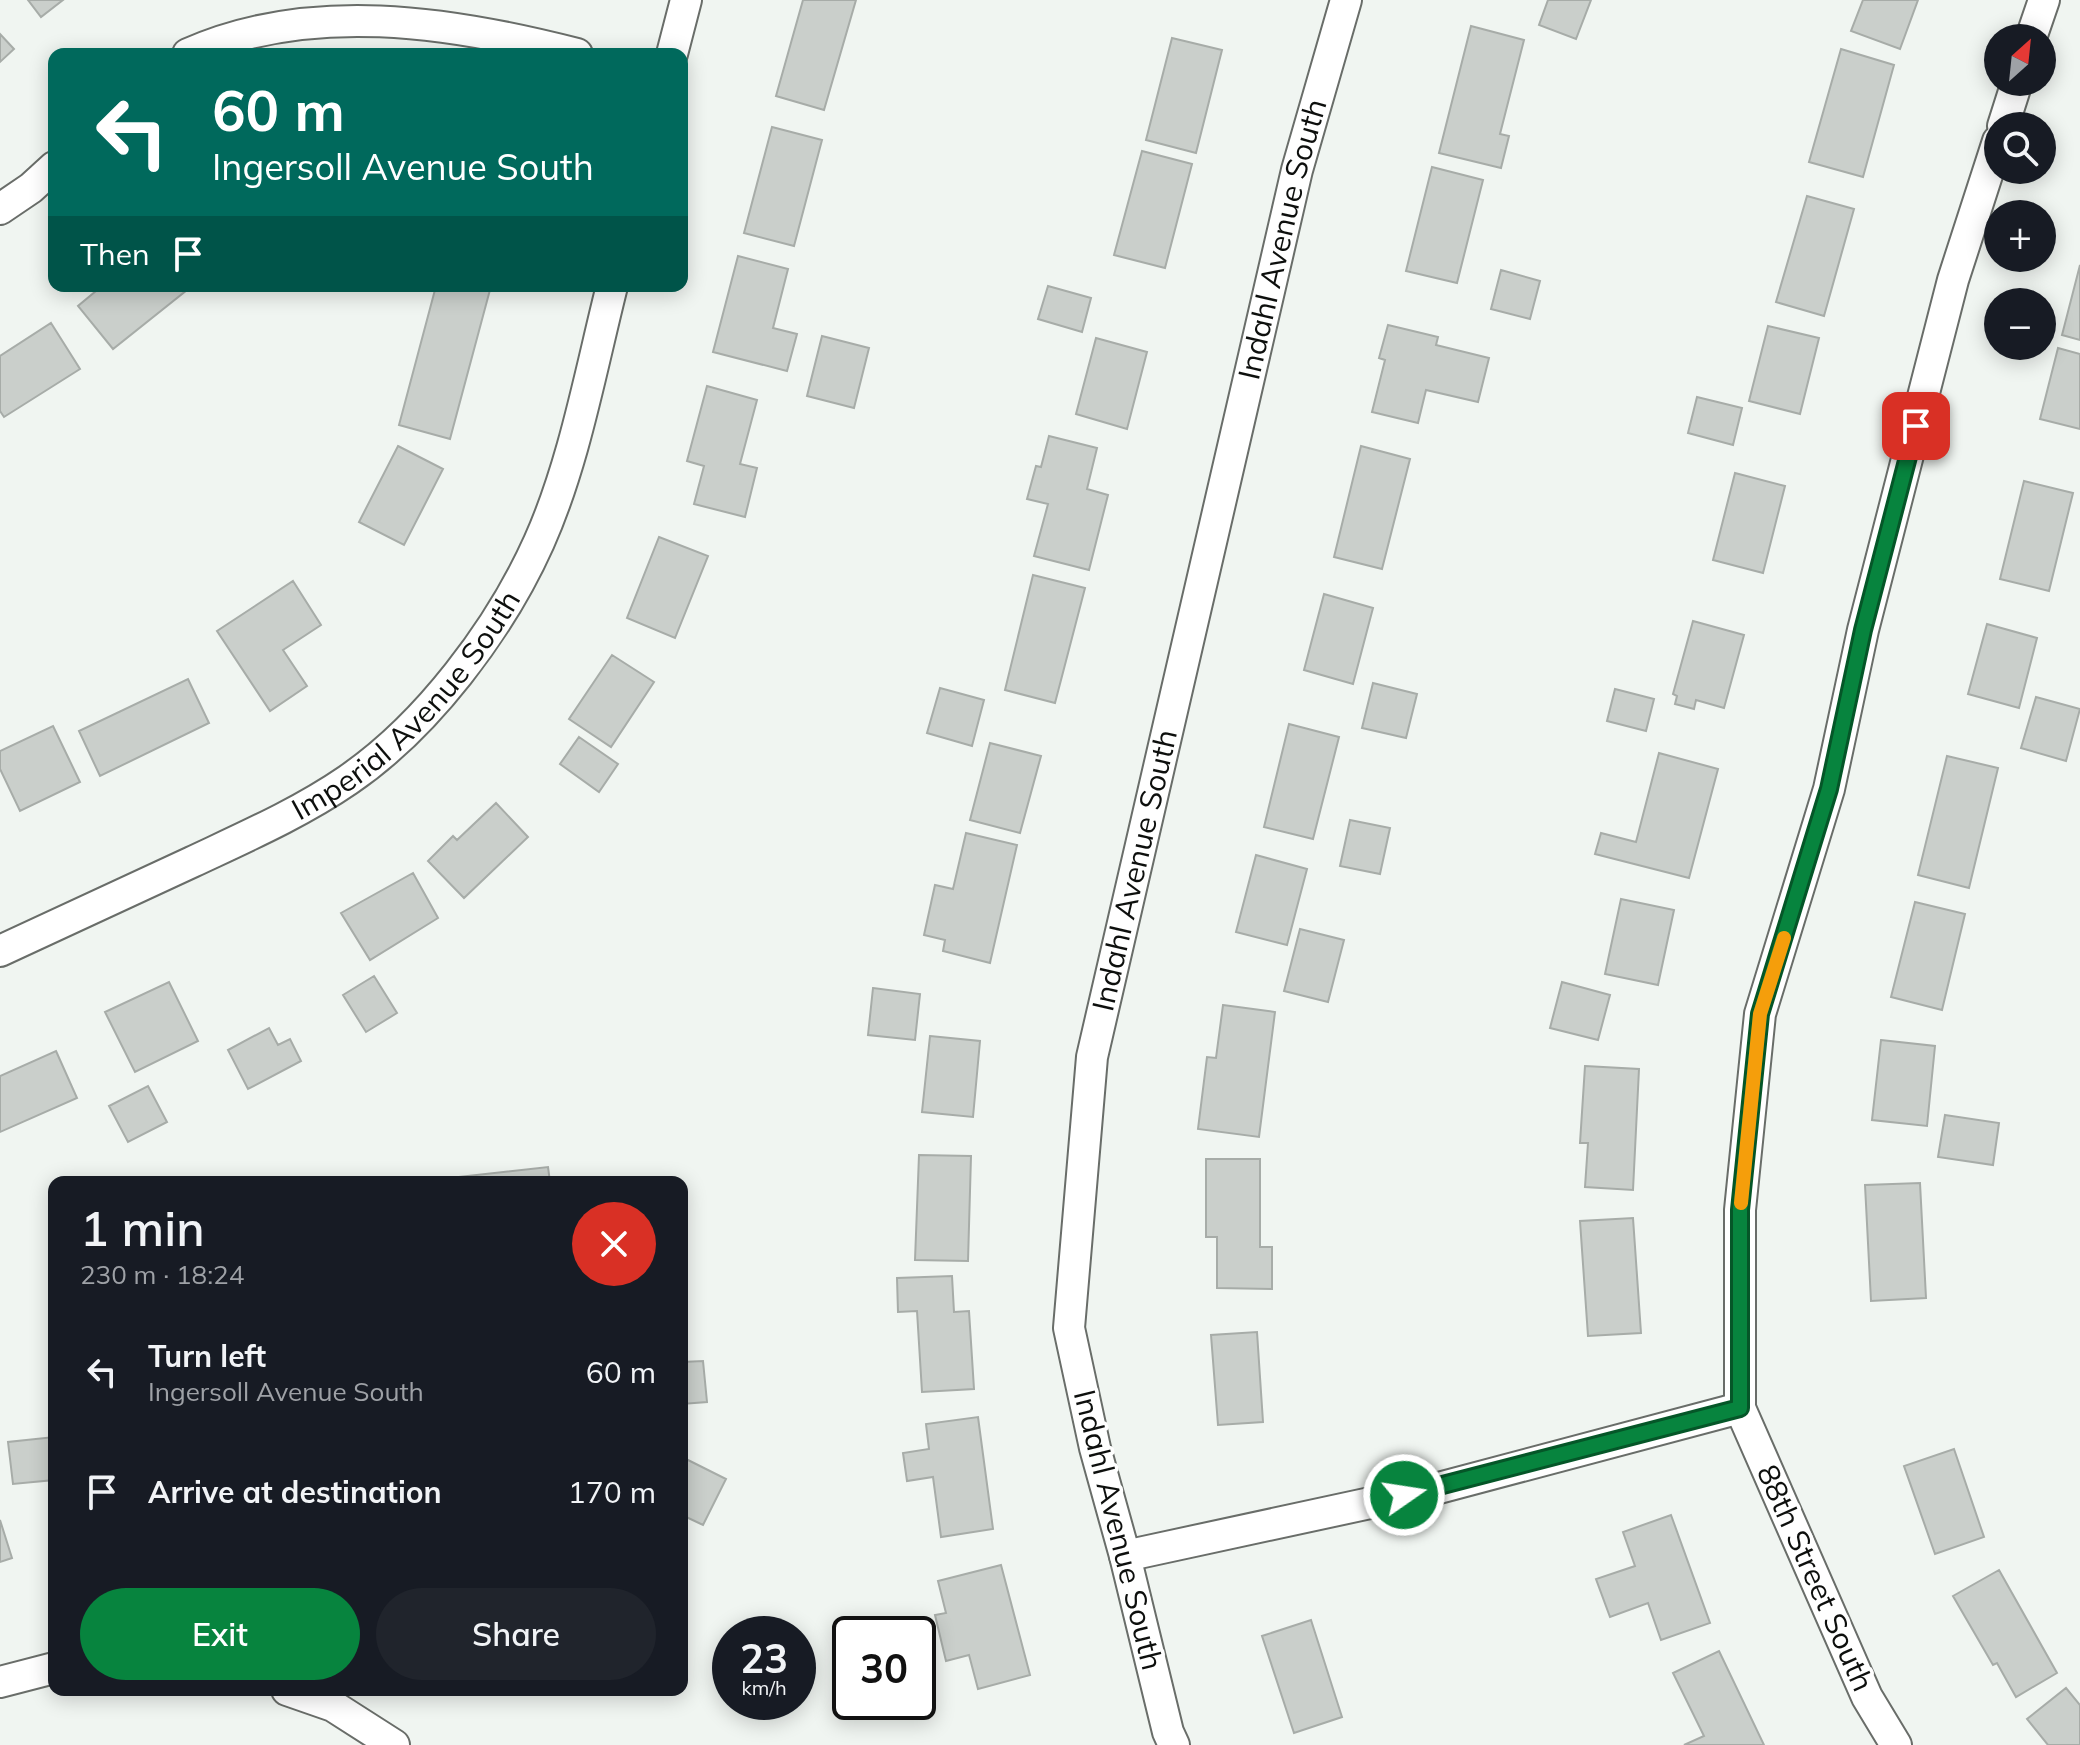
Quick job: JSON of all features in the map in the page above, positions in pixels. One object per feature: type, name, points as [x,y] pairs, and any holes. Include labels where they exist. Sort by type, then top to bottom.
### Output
[{"type":"street","points":[[674,48],[686,0]]},
{"type":"street","name":"Indahl Avenue South","points":[[1174,1745],[1168,1732],[1095,1448],[1069,1328],[1092,1057],[1297,170],[1346,0]]},
{"type":"street","points":[[2036,24],[2044,0]]},
{"type":"street","points":[[197,48],[212,38],[266,18],[323,9],[375,8],[430,16],[554,48]]},
{"type":"street","points":[[0,209],[48,172]]},
{"type":"street","points":[[1125,1556],[1435,1489],[1740,1408],[1740,1210],[1760,1014],[1829,789],[1863,630],[1945,311],[1985,184]]},
{"type":"street","name":"Imperial Avenue South","points":[[0,951],[257,832],[348,780],[416,723],[482,641],[506,605],[539,542],[562,481],[610,292]]},
{"type":"street","name":"88th Street South","points":[[1740,1408],[1867,1697],[1896,1745]]},
{"type":"street","points":[[0,1682],[48,1670]]},
{"type":"street","points":[[337,1698],[394,1745]]},
{"type":"building","points":[[28,0],[63,0],[41,17]]},
{"type":"building","points":[[803,0],[856,0],[824,110],[776,96]]},
{"type":"building","points":[[1548,0],[1591,0],[1576,39],[1539,25]]},
{"type":"building","points":[[1863,0],[1918,0],[1900,49],[1851,31]]},
{"type":"building","points":[[1471,26],[1524,40],[1500,134],[1509,136],[1501,168],[1439,153]]},
{"type":"building","points":[[0,34],[14,49],[0,62]]},
{"type":"building","points":[[1172,38],[1222,50],[1196,153],[1146,140]]},
{"type":"building","points":[[1841,49],[1894,65],[1863,177],[1809,162]]},
{"type":"building","points":[[772,127],[822,140],[794,246],[744,233]]},
{"type":"building","points":[[1142,151],[1192,164],[1165,268],[1114,255]]},
{"type":"building","points":[[1432,167],[1483,180],[1457,283],[1406,271]]},
{"type":"building","points":[[1807,196],[1854,209],[1824,316],[1776,302]]},
{"type":"building","points":[[738,256],[788,269],[773,328],[797,334],[787,371],[713,352]]},
{"type":"building","points":[[2080,265],[2080,340],[2062,335]]},
{"type":"building","points":[[1501,270],[1540,281],[1530,319],[1491,309]]},
{"type":"building","points":[[1048,286],[1091,298],[1082,332],[1038,319]]},
{"type":"building","points":[[95,292],[184,292],[113,349],[78,306]]},
{"type":"building","points":[[434,292],[489,292],[450,439],[399,425]]},
{"type":"building","points":[[51,323],[80,369],[4,417],[0,411],[0,356]]},
{"type":"building","points":[[1388,325],[1438,337],[1436,345],[1489,358],[1478,402],[1426,390],[1418,423],[1372,412],[1385,360],[1379,358]]},
{"type":"building","points":[[1768,326],[1819,338],[1800,414],[1749,401]]},
{"type":"building","points":[[822,336],[869,348],[854,408],[807,396]]},
{"type":"building","points":[[1096,338],[1147,352],[1127,429],[1076,414]]},
{"type":"building","points":[[2058,348],[2080,354],[2080,429],[2040,419]]},
{"type":"building","points":[[707,386],[757,400],[740,464],[757,468],[745,517],[694,504],[704,466],[687,461]]},
{"type":"building","points":[[1697,397],[1742,408],[1733,445],[1688,433]]},
{"type":"building","points":[[1049,436],[1097,448],[1087,489],[1108,495],[1089,570],[1034,556],[1048,504],[1027,499],[1036,466],[1041,467]]},
{"type":"building","points":[[398,446],[443,469],[404,545],[359,522]]},
{"type":"building","points":[[1361,446],[1410,459],[1382,569],[1334,557]]},
{"type":"building","points":[[1735,473],[1785,486],[1763,573],[1713,560]]},
{"type":"building","points":[[2024,481],[2073,493],[2049,591],[2000,579]]},
{"type":"building","points":[[659,537],[708,556],[675,638],[627,618]]},
{"type":"building","points":[[1033,575],[1085,588],[1055,703],[1005,690]]},
{"type":"building","points":[[293,581],[321,625],[283,650],[307,686],[270,711],[217,631]]},
{"type":"building","points":[[1324,594],[1373,608],[1353,684],[1304,670]]},
{"type":"building","points":[[1693,621],[1744,635],[1724,708],[1696,700],[1694,709],[1675,704],[1677,696],[1673,694]]},
{"type":"building","points":[[1987,624],[2037,638],[2019,708],[1968,694]]},
{"type":"building","points":[[612,655],[654,682],[611,747],[569,719]]},
{"type":"building","points":[[188,679],[209,723],[100,776],[79,731]]},
{"type":"building","points":[[1373,683],[1417,694],[1406,738],[1362,728]]},
{"type":"building","points":[[940,688],[984,700],[972,746],[927,733]]},
{"type":"building","points":[[1615,689],[1654,699],[1646,731],[1607,721]]},
{"type":"building","points":[[2036,697],[2080,709],[2066,761],[2021,748]]},
{"type":"building","points":[[1289,724],[1339,737],[1313,839],[1264,827]]},
{"type":"building","points":[[53,726],[80,782],[20,811],[0,769],[0,751]]},
{"type":"building","points":[[579,737],[618,764],[599,792],[560,764]]},
{"type":"building","points":[[990,743],[1041,756],[1020,833],[970,820]]},
{"type":"building","points":[[1659,753],[1718,769],[1689,878],[1595,854],[1601,833],[1636,842]]},
{"type":"building","points":[[1947,756],[1998,768],[1969,888],[1918,875]]},
{"type":"building","points":[[496,803],[528,837],[464,898],[428,861],[453,836],[457,840]]},
{"type":"building","points":[[1350,820],[1390,828],[1380,874],[1340,866]]},
{"type":"building","points":[[966,833],[1017,845],[990,963],[943,951],[945,940],[924,935],[935,885],[953,889]]},
{"type":"building","points":[[1256,855],[1307,869],[1287,945],[1236,932]]},
{"type":"building","points":[[413,873],[438,918],[370,960],[341,913]]},
{"type":"building","points":[[1621,899],[1674,910],[1658,985],[1605,974]]},
{"type":"building","points":[[1915,902],[1965,914],[1942,1010],[1891,997]]},
{"type":"building","points":[[1300,929],[1344,940],[1328,1002],[1284,991]]},
{"type":"building","points":[[374,976],[397,1013],[366,1032],[343,995]]},
{"type":"building","points":[[169,982],[198,1041],[135,1072],[105,1012]]},
{"type":"building","points":[[1562,982],[1610,995],[1598,1040],[1550,1028]]},
{"type":"building","points":[[873,988],[920,994],[915,1040],[868,1035]]},
{"type":"building","points":[[1223,1005],[1275,1012],[1259,1137],[1198,1129],[1207,1057],[1216,1058]]},
{"type":"building","points":[[269,1028],[278,1045],[290,1039],[301,1061],[248,1089],[228,1050]]},
{"type":"building","points":[[930,1036],[980,1041],[973,1117],[922,1112]]},
{"type":"building","points":[[1881,1040],[1935,1046],[1927,1126],[1872,1120]]},
{"type":"building","points":[[56,1051],[77,1098],[0,1132],[0,1076]]},
{"type":"building","points":[[1585,1066],[1639,1069],[1633,1190],[1585,1187],[1588,1143],[1580,1143]]},
{"type":"building","points":[[148,1086],[167,1122],[128,1142],[109,1106]]},
{"type":"building","points":[[1945,1115],[1999,1123],[1993,1165],[1938,1157]]},
{"type":"building","points":[[919,1155],[971,1156],[968,1261],[915,1260]]},
{"type":"building","points":[[1206,1159],[1260,1159],[1260,1247],[1272,1247],[1272,1289],[1217,1288],[1217,1237],[1206,1237]]},
{"type":"building","points":[[548,1167],[549,1176],[468,1176]]},
{"type":"building","points":[[1920,1183],[1926,1298],[1871,1301],[1865,1185]]},
{"type":"building","points":[[1633,1218],[1641,1333],[1588,1336],[1580,1221]]},
{"type":"building","points":[[952,1276],[954,1312],[969,1311],[974,1389],[922,1392],[917,1311],[898,1312],[897,1278]]},
{"type":"building","points":[[1257,1332],[1263,1422],[1218,1425],[1211,1335]]},
{"type":"building","points":[[703,1361],[707,1402],[688,1404],[688,1362]]},
{"type":"building","points":[[978,1417],[993,1529],[941,1537],[933,1477],[907,1481],[903,1453],[929,1449],[926,1424]]},
{"type":"building","points":[[48,1438],[48,1481],[13,1484],[8,1442]]},
{"type":"building","points":[[1954,1449],[1984,1537],[1935,1554],[1904,1466]]},
{"type":"building","points":[[688,1460],[726,1479],[703,1525],[688,1518]]},
{"type":"building","points":[[1671,1515],[1710,1623],[1661,1640],[1648,1603],[1610,1617],[1596,1579],[1635,1566],[1623,1532]]},
{"type":"building","points":[[0,1520],[12,1558],[0,1562]]},
{"type":"building","points":[[1001,1565],[1030,1675],[978,1689],[969,1655],[946,1661],[935,1615],[946,1613],[938,1581]]},
{"type":"building","points":[[1999,1570],[2057,1673],[2016,1697],[1997,1663],[1993,1665],[1953,1596]]},
{"type":"building","points":[[1311,1620],[1342,1717],[1294,1733],[1262,1636]]},
{"type":"building","points":[[1719,1651],[1764,1745],[1684,1745],[1704,1736],[1673,1673]]},
{"type":"building","points":[[2066,1688],[2080,1705],[2080,1745],[2048,1745],[2027,1719]]},
{"type":"slow traffic","points":[[1741,1203],[1760,1014],[1784,938]]},
{"type":"route","points":[[1404,1495],[1740,1408],[1740,1210],[1760,1014],[1829,789],[1863,630],[1916,426]]}]
